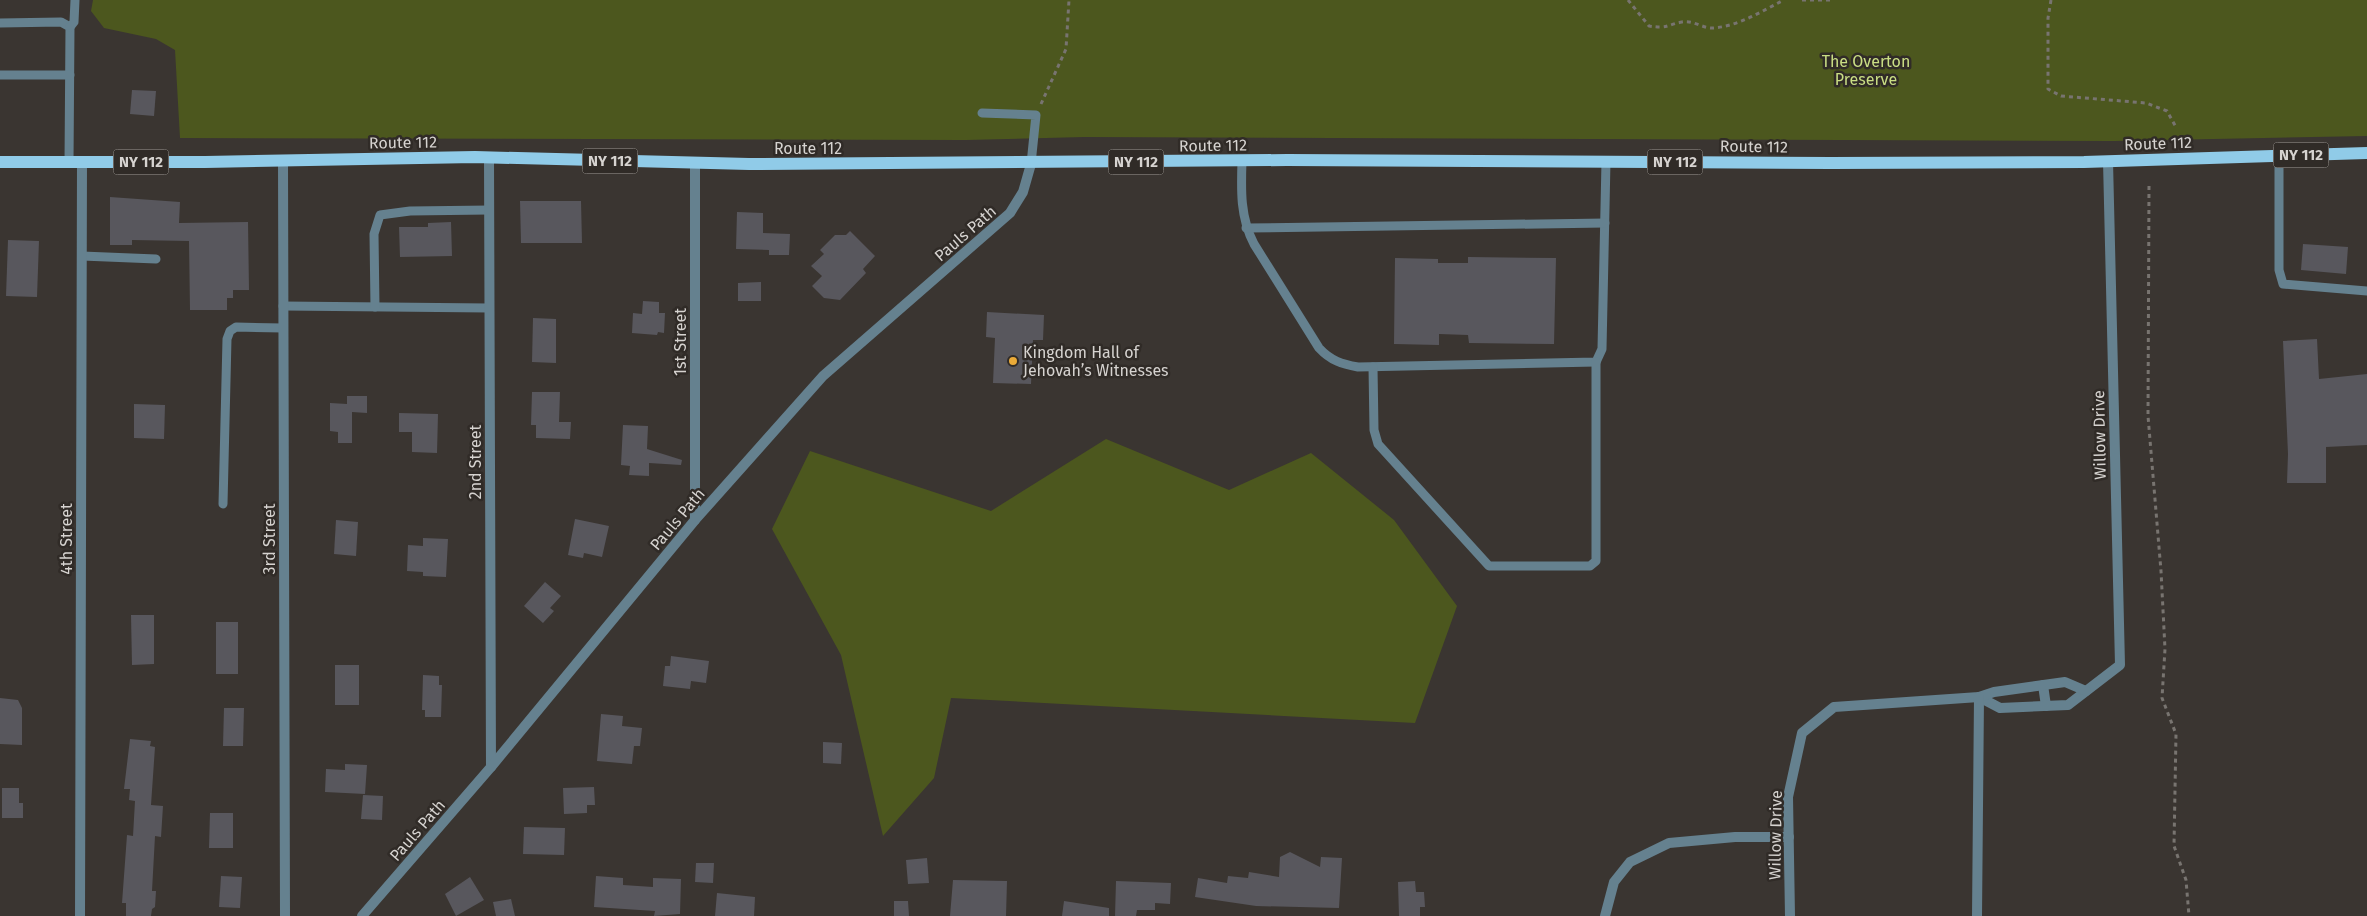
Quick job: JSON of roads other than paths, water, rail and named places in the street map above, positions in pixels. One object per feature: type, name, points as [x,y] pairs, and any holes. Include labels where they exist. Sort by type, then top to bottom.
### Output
[{"type":"main road","name":"Route 112","points":[[0,162],[489,158],[695,164],[1031,164],[1242,160],[1831,164],[2108,161],[2367,153]]},
{"type":"street","name":"2nd Street","points":[[489,158],[491,767]]},
{"type":"street","name":"3rd Street","points":[[283,161],[285,916]]},
{"type":"street","name":"Willow Drive","points":[[1980,697],[2000,708],[2068,705],[2120,665],[2108,161]]},
{"type":"street","name":"4th Street","points":[[75,162],[82,256],[80,916]]},
{"type":"street","name":"1st Street","points":[[695,164],[695,520]]},
{"type":"street","name":"Pauls Path","points":[[362,916],[491,767],[695,520],[823,376],[1010,214],[1023,192],[1031,164]]},
{"type":"street","name":"Willow Drive","points":[[1790,916],[1788,797],[1802,733],[1834,707],[1980,697],[1994,692],[2065,682],[2086,691]]},
{"type":"street","points":[[2043,685],[2046,706]]},
{"type":"street","points":[[1977,916],[1980,697]]},
{"type":"street","points":[[1605,916],[1614,882],[1630,862],[1669,843],[1734,837],[1789,836]]},
{"type":"lane","points":[[75,0],[74,22],[70,27],[70,74],[75,162]]},
{"type":"lane","points":[[0,23],[61,22],[70,27]]},
{"type":"lane","points":[[0,75],[70,74]]},
{"type":"lane","points":[[982,112],[1036,115],[1031,164]]},
{"type":"lane","points":[[2279,156],[2279,270],[2283,284],[2367,291]]},
{"type":"lane","points":[[1242,160],[1242,210],[1246,228],[1254,244],[1320,348],[1328,357],[1339,364],[1373,367],[1596,362]]},
{"type":"lane","points":[[1373,367],[1374,430],[1378,444],[1489,566],[1590,566],[1596,562],[1596,362],[1602,350],[1606,161]]},
{"type":"lane","points":[[375,307],[374,234],[380,215],[410,211],[489,210]]},
{"type":"lane","points":[[1246,228],[1604,223]]},
{"type":"lane","points":[[82,256],[156,259]]},
{"type":"lane","points":[[283,306],[489,308]]},
{"type":"lane","points":[[223,504],[227,339],[230,331],[236,327],[283,328]]},
{"type":"place","name":"Kingdom Hall of Jehovah’s Witnesses","points":[[1013,361]]},
{"type":"park label","name":"The Overton Preserve","points":[[1866,70]]}]
